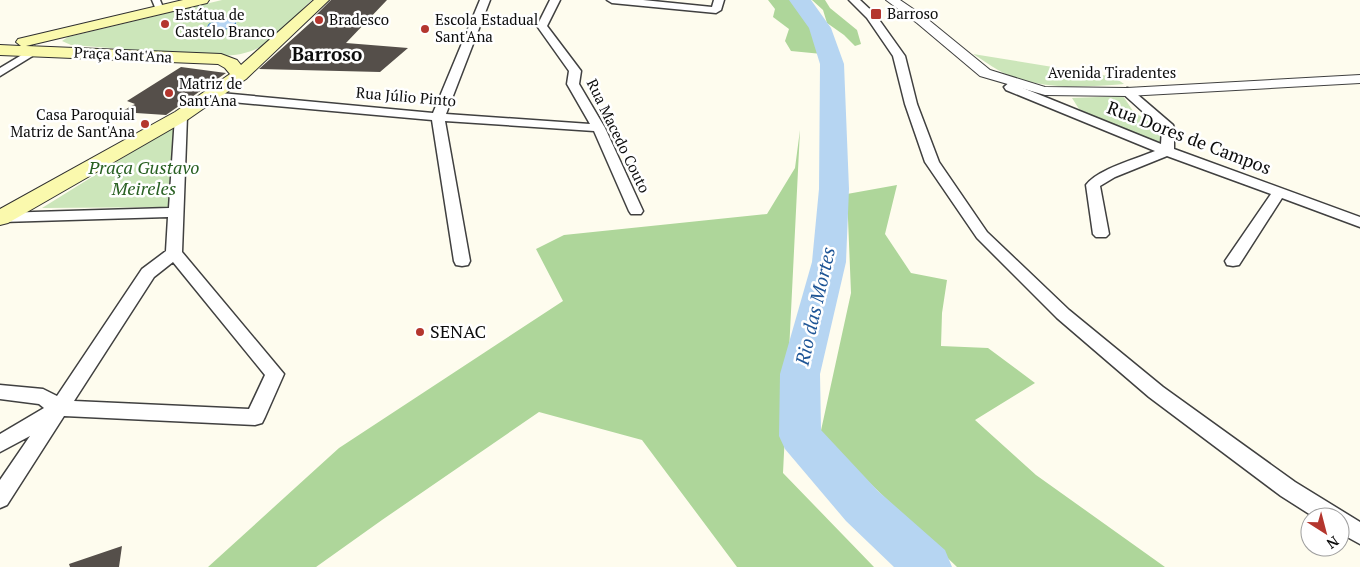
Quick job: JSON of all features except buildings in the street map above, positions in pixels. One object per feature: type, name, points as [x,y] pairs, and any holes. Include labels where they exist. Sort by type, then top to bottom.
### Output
[{"type":"main road","name":"Praça Sant'Ana","points":[[0,49],[80,29],[158,5],[202,0]]},
{"type":"main road","points":[[1,217],[181,116],[240,75],[268,47],[322,0]]},
{"type":"main road","points":[[52,51],[50,44],[54,39],[80,29]]},
{"type":"main road","name":"Praça Sant'Ana","points":[[0,49],[221,59],[268,47]]},
{"type":"main road","points":[[221,59],[231,64],[240,75]]},
{"type":"street","points":[[462,261],[438,117],[485,0]]},
{"type":"street","name":"Rua Macedo Couto","points":[[555,0],[542,26],[575,71],[573,84],[599,128],[636,210]]},
{"type":"street","points":[[612,0],[718,5]]},
{"type":"street","points":[[854,0],[871,16],[899,56],[911,104],[932,162],[982,234],[1063,314],[1156,392],[1288,490],[1316,507]]},
{"type":"street","name":"Avenida Tiradentes","points":[[892,0],[921,20],[986,73],[1045,91],[1127,92],[1360,79]]},
{"type":"street","points":[[0,73],[35,50]]},
{"type":"street","name":"Rua Dores de Campos","points":[[1015,83],[1010,87],[1167,152],[1360,222]]},
{"type":"street","points":[[1101,234],[1093,185],[1110,174],[1167,152],[1168,128],[1127,92]]},
{"type":"street","name":"Rua Júlio Pinto","points":[[210,96],[438,117],[599,128]]},
{"type":"street","points":[[0,392],[43,397],[60,408],[255,417],[275,374],[174,253],[181,116]]},
{"type":"street","points":[[1233,261],[1279,192]]},
{"type":"street","points":[[1,217],[176,212]]},
{"type":"street","points":[[0,498],[148,273],[174,253]]},
{"type":"street","points":[[0,444],[60,408]]},
{"type":"green space","points":[[222,0],[312,0],[285,27],[262,46],[244,53],[232,55],[197,55],[71,45],[62,41],[68,37]]},
{"type":"green space","points":[[768,0],[793,0],[817,38],[822,54],[791,51],[785,41],[789,29],[773,17],[775,9]]},
{"type":"green space","points":[[812,0],[825,0],[830,8],[857,30],[861,44],[855,46],[844,35],[827,23],[823,10]]},
{"type":"green space","points":[[973,54],[1114,77],[1124,84],[1082,87],[1040,84],[1008,75]]},
{"type":"green space","points":[[1123,96],[1133,111],[1161,130],[1164,137],[1157,143],[1136,136],[1079,109],[1072,98]]},
{"type":"green space","name":"Praça Gustavo Meireles","points":[[174,126],[171,207],[42,208]]},
{"type":"green space","points":[[800,130],[783,473],[874,567],[737,567],[642,440],[539,412],[316,567],[208,567],[339,448],[563,301],[536,249],[564,235],[767,214],[795,168]]},
{"type":"green space","points":[[897,185],[885,234],[911,273],[947,280],[942,313],[941,346],[988,348],[1035,383],[975,420],[1036,475],[1165,567],[957,567],[820,435],[851,293],[847,194]]},
{"type":"water","points":[[221,19],[233,19],[236,23],[222,30],[207,28],[209,24]]},
{"type":"waterway","name":"Rio das Mortes","points":[[800,0],[820,28],[832,64],[834,189],[829,262],[800,374],[800,436],[862,506],[928,567]]},
{"type":"place","name":"Barroso","points":[[876,14]]},
{"type":"place","name":"Bradesco","points":[[319,20]]},
{"type":"place","name":"Estátua de Castelo Branco","points":[[165,24]]},
{"type":"place","name":"Escola Estadual Sant'Ana","points":[[425,29]]},
{"type":"place","name":"Matriz de Sant'Ana","points":[[169,93]]},
{"type":"place","name":"Casa Paroquial Matriz de Sant'Ana","points":[[145,124]]},
{"type":"place","name":"SENAC","points":[[420,332]]},
{"type":"district","name":"Barroso","points":[[327,54]]}]
